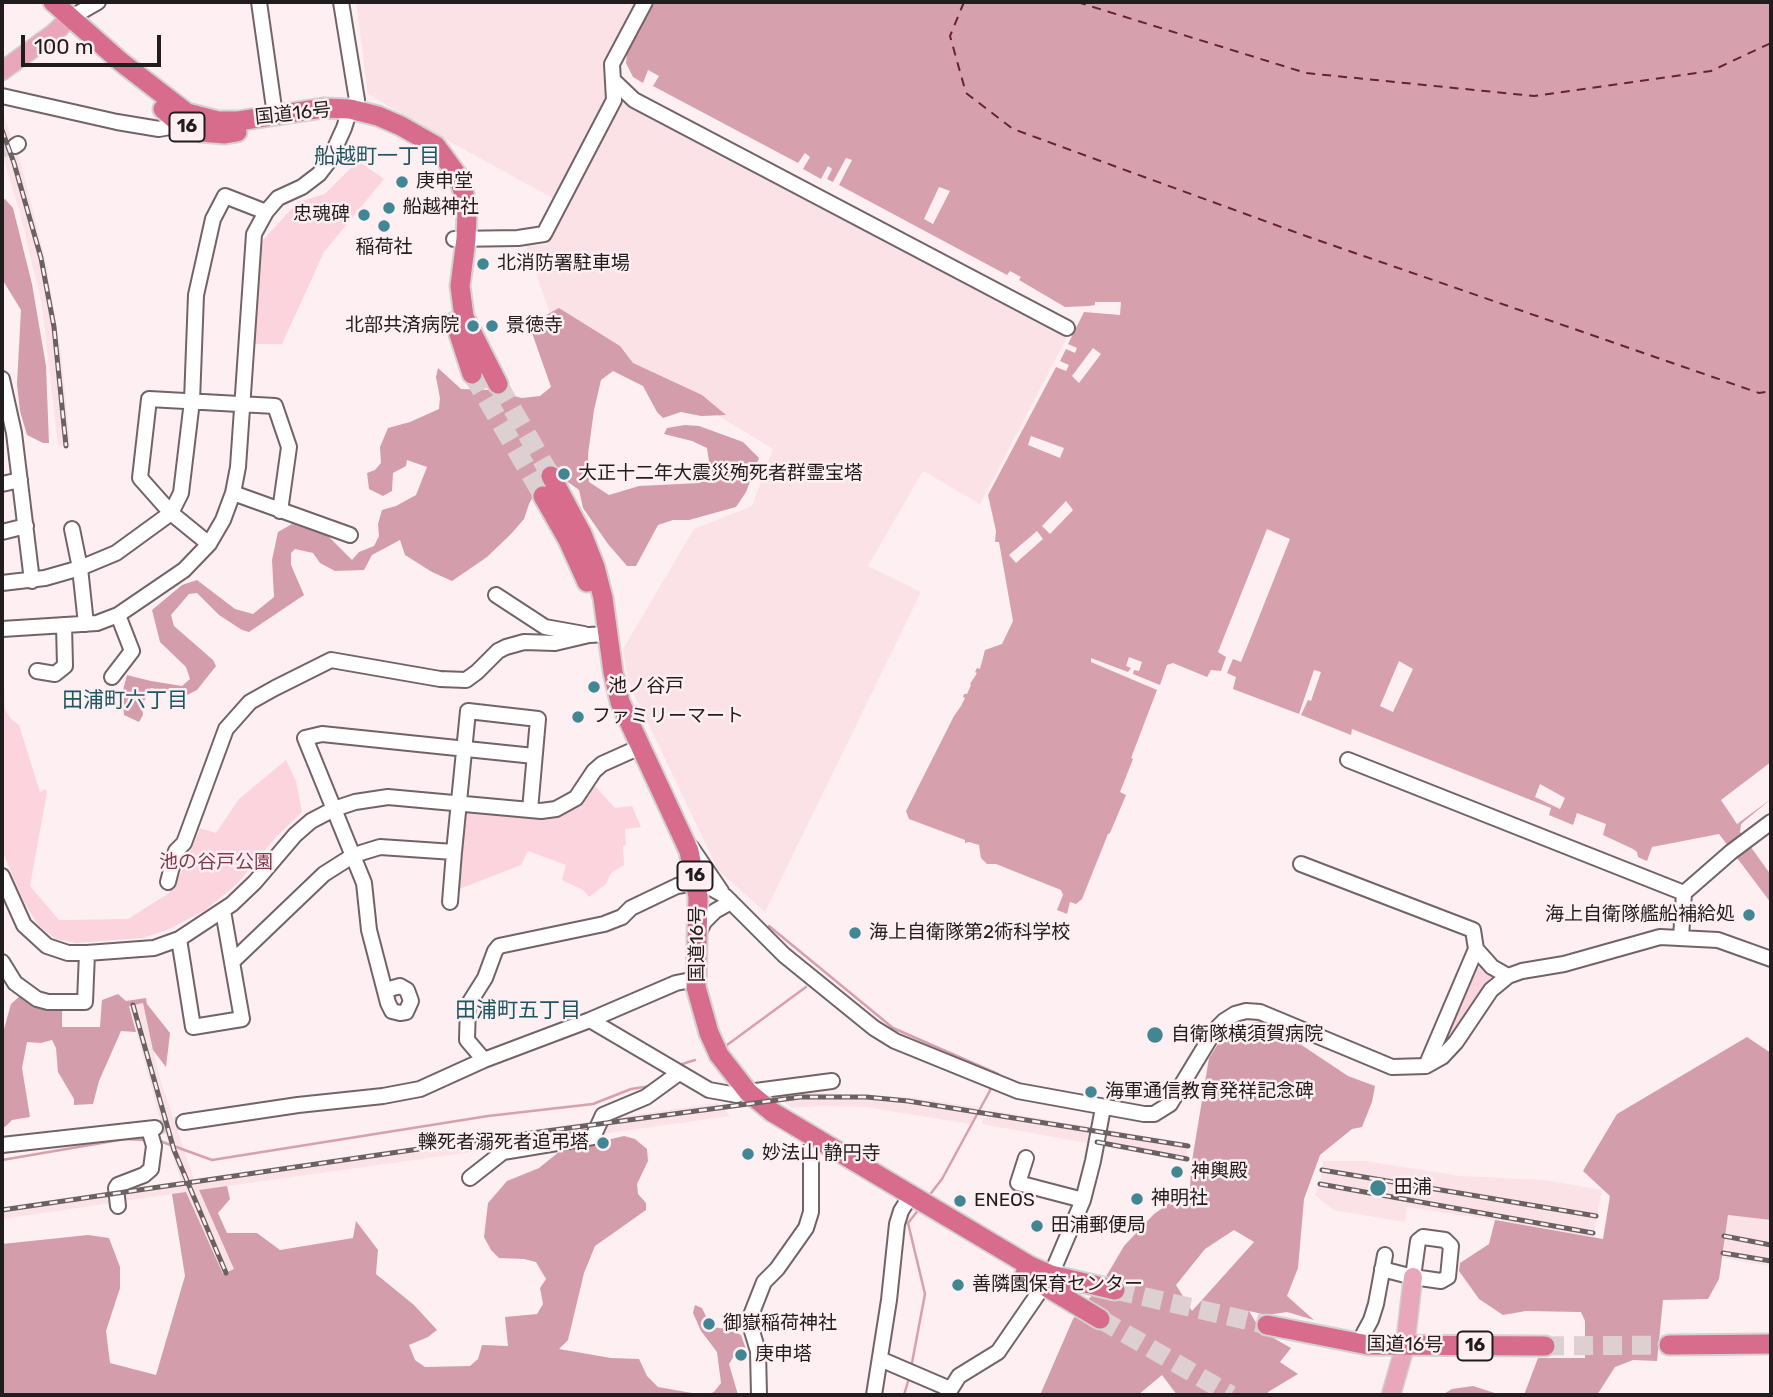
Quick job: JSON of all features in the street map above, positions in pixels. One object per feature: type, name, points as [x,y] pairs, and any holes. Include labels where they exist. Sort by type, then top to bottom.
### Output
[{"type":"highway","name":"国道16号","points":[[37,2],[187,113],[219,121],[238,121],[323,108],[348,115]]},
{"type":"highway","name":"国道16号","points":[[53,2],[66,21],[181,125],[201,132],[225,134],[348,115],[378,116],[401,125],[436,146],[458,176],[467,212],[449,278],[450,299],[472,374]]},
{"type":"highway","name":"国道16号","points":[[460,239],[460,286],[464,317],[498,384]]},
{"type":"highway","name":"国道16号","points":[[551,476],[592,600],[602,681],[608,705],[681,831],[689,851],[690,1011],[706,1052],[767,1122],[1030,1266],[1100,1319]]},
{"type":"highway","name":"国道16号","points":[[543,496],[570,527]]},
{"type":"highway","name":"国道16号","points":[[634,749],[698,897],[698,934],[691,980]]},
{"type":"highway","name":"国道16号","points":[[743,1094],[915,1203]]},
{"type":"highway","name":"国道16号","points":[[1047,1280],[1115,1290]]},
{"type":"highway","name":"国道16号","points":[[1267,1325],[1358,1344],[1545,1346]]},
{"type":"highway","points":[[1669,1345],[1771,1344]]},
{"type":"main road","points":[[2,71],[66,21]]},
{"type":"main road","points":[[1391,1395],[1405,1346],[1413,1277]]},
{"type":"street","points":[[66,21],[98,2]]},
{"type":"street","points":[[259,2],[275,115]]},
{"type":"street","points":[[2,629],[86,624],[118,615],[184,570],[209,544],[223,520],[233,493],[238,467],[254,234],[266,212],[278,198],[302,187],[319,174],[329,161],[357,100],[341,2]]},
{"type":"street","points":[[460,239],[518,238],[544,234],[614,100],[612,64],[645,2]]},
{"type":"street","points":[[613,80],[634,100],[1067,328]]},
{"type":"street","points":[[2,96],[159,130],[181,125]]},
{"type":"street","points":[[2,583],[32,581],[80,568],[116,553],[171,513],[181,493],[192,401],[197,295],[213,219],[225,196],[266,212]]},
{"type":"street","points":[[3,386],[8,434],[20,480],[32,581]]},
{"type":"street","points":[[209,544],[171,513],[140,478],[149,398],[275,406],[289,447],[281,511]]},
{"type":"street","points":[[2,484],[20,480]]},
{"type":"street","points":[[233,493],[350,535]]},
{"type":"street","points":[[2,532],[26,526]]},
{"type":"street","points":[[72,529],[80,568],[86,624]]},
{"type":"street","points":[[496,595],[545,626],[598,635]]},
{"type":"street","points":[[112,677],[132,651],[118,615]]},
{"type":"street","points":[[37,671],[55,674],[65,666],[64,625]]},
{"type":"street","points":[[168,882],[176,852],[184,843],[221,737],[250,702],[331,660],[440,679],[466,680],[506,647],[524,642],[555,643],[598,635]]},
{"type":"street","points":[[450,902],[468,711],[538,719],[530,810]]},
{"type":"street","points":[[387,990],[369,930],[364,883],[305,738],[322,734],[534,756]]},
{"type":"street","points":[[3,883],[24,925],[37,940],[55,950],[87,953],[154,948],[179,939],[223,911],[245,893],[295,835],[311,821],[334,808],[388,797],[530,810],[556,809],[576,798],[602,764],[634,749]]},
{"type":"street","points":[[1348,760],[1684,893]]},
{"type":"street","points":[[1681,937],[1684,893],[1771,822]]},
{"type":"street","points":[[681,831],[728,899],[784,955],[874,1028],[895,1041],[1018,1091],[1144,1114],[1162,1110],[1170,1104],[1215,1030],[1235,1014],[1246,1011],[1260,1012],[1392,1067],[1426,1066],[1442,1057],[1456,1042],[1490,990],[1508,976],[1564,964],[1660,937],[1718,940],[1771,959]]},
{"type":"street","points":[[232,962],[293,901],[324,874],[354,855],[380,847],[454,852]]},
{"type":"street","points":[[1301,864],[1473,930],[1476,949],[1426,1066]]},
{"type":"street","points":[[484,1060],[467,1040],[468,1005],[485,978],[499,946],[604,924],[622,917],[641,902],[690,883],[707,886],[728,899]]},
{"type":"street","points":[[698,934],[704,922],[728,899]]},
{"type":"street","points":[[179,939],[193,1027],[242,1018],[223,911]]},
{"type":"street","points":[[1476,949],[1492,967],[1508,976]]},
{"type":"street","points":[[4,972],[37,999],[48,1002],[85,1002],[87,953]]},
{"type":"street","points":[[184,1122],[420,1089],[484,1060],[691,980]]},
{"type":"street","points":[[590,1020],[709,1090],[743,1094],[832,1081]]},
{"type":"street","points":[[470,1178],[503,1152],[593,1137],[603,1115],[646,1097],[679,1073]]},
{"type":"street","points":[[880,1359],[949,1392],[959,1376],[998,1352],[1047,1280],[1076,1220],[1093,1161],[1103,1108]]},
{"type":"street","points":[[4,1143],[152,1134],[149,1172],[117,1186],[118,1206]]},
{"type":"street","points":[[758,1395],[758,1351],[751,1328],[751,1315],[764,1282],[806,1228],[811,1212],[811,1148]]},
{"type":"street","points":[[1026,1158],[1018,1183],[1083,1200]]},
{"type":"street","points":[[874,1395],[897,1224],[915,1203]]},
{"type":"street","points":[[1358,1344],[1371,1321],[1384,1262],[1413,1277]]},
{"type":"shaded area","points":[[356,2],[640,2],[607,65],[610,103],[558,201],[368,94]]},
{"type":"shaded area","points":[[655,2],[1771,2],[1771,762],[1721,800],[1737,824],[1771,799],[1741,824],[1740,832],[1771,875],[1771,903],[1719,834],[1652,847],[1647,861],[1638,857],[1633,849],[1603,835],[1606,824],[1577,813],[1573,825],[1549,815],[1551,808],[1352,729],[1351,735],[1301,715],[1308,700],[1311,701],[1321,672],[1314,670],[1299,714],[1233,689],[1236,677],[1227,673],[1233,659],[1241,662],[1290,539],[1267,529],[1218,652],[1226,657],[1221,671],[1211,670],[1207,677],[1173,663],[1167,665],[1160,685],[1133,674],[1134,670],[1139,671],[1142,662],[1129,657],[1126,666],[1131,668],[1128,672],[1091,658],[1091,662],[1157,690],[1120,792],[1126,795],[1082,899],[1076,904],[1070,902],[1067,914],[1057,910],[1063,895],[1061,890],[996,864],[987,864],[981,858],[979,845],[965,843],[965,840],[909,819],[906,811],[965,698],[964,694],[967,694],[977,668],[980,669],[985,650],[1002,644],[1013,621],[999,542],[995,542],[996,531],[988,495],[1056,367],[1066,371],[1069,365],[1060,361],[1066,349],[1075,353],[1077,348],[1068,344],[1084,312],[1120,315],[1121,302],[1095,302],[1095,305],[1089,306],[1065,307],[1019,280],[1021,277],[1010,271],[1007,275],[839,185],[852,160],[846,158],[833,182],[827,179],[832,169],[828,166],[821,179],[803,169],[810,157],[805,153],[798,163],[653,86],[659,76],[648,70],[643,83],[633,77],[626,63],[627,53]],"holes":[[[939,187],[950,191],[933,224],[924,219]],[[1093,348],[1101,354],[1079,383],[1072,376]],[[1031,436],[1064,448],[1060,458],[1028,445]],[[1066,501],[1073,510],[1050,534],[1042,526]],[[1037,531],[1043,539],[1016,563],[1009,555]],[[1399,661],[1413,669],[1393,712],[1380,706]],[[1540,784],[1565,798],[1560,809],[1535,797]]]},
{"type":"shaded area","points":[[622,103],[1075,322],[980,504],[923,471],[868,566],[921,592],[765,912],[718,870],[628,681],[623,649],[694,529],[752,506],[773,449],[550,313],[526,246],[547,245]]},
{"type":"shaded area","points":[[2,111],[20,161],[45,258],[61,353],[70,446],[58,446],[42,305],[20,213],[2,154]]},
{"type":"shaded area","points":[[5,199],[13,208],[32,284],[46,366],[49,443],[27,435],[20,411],[17,384],[21,310],[2,279],[2,200]]},
{"type":"shaded area","points":[[559,308],[620,346],[633,363],[702,395],[726,415],[701,416],[681,412],[663,418],[643,386],[613,371],[601,380],[594,410],[588,454],[589,482],[609,495],[639,486],[700,483],[710,468],[707,448],[664,434],[667,428],[699,426],[743,442],[759,458],[746,492],[736,507],[658,525],[636,566],[627,566],[583,508],[579,490],[554,472],[545,474],[524,519],[511,534],[487,557],[452,581],[405,555],[400,540],[372,555],[364,570],[335,571],[320,563],[313,553],[295,549],[291,553],[291,565],[304,595],[249,632],[219,615],[197,593],[189,594],[171,615],[174,626],[213,660],[216,666],[197,690],[183,697],[151,688],[142,705],[143,715],[139,722],[124,715],[122,694],[127,675],[182,686],[190,679],[186,667],[160,642],[152,610],[182,585],[197,580],[235,609],[253,614],[274,597],[272,560],[278,532],[292,524],[326,534],[352,560],[359,552],[374,546],[379,536],[378,524],[382,510],[416,495],[427,467],[407,460],[406,466],[393,473],[392,491],[383,496],[369,489],[367,473],[375,470],[381,463],[380,447],[388,428],[439,409],[436,377],[438,368],[461,389],[489,390],[522,398],[540,396],[551,387],[531,330],[539,319]]},
{"type":"shaded area","points":[[118,994],[126,1001],[146,998],[147,1004],[170,1033],[166,1067],[153,1050],[143,1003],[129,1006],[136,1032],[121,1031],[99,1081],[93,1104],[74,1105],[74,1099],[58,1072],[56,1048],[52,1040],[41,1043],[27,1042],[22,1068],[30,1117],[12,1120],[5,1127],[2,1126],[2,1036],[11,1004],[21,995],[62,1007],[62,1027],[100,1027],[102,1000]]},
{"type":"shaded area","points":[[143,1003],[160,1079],[194,1179],[718,1103],[730,1116],[199,1190],[234,1269],[222,1274],[186,1192],[2,1219],[2,1208],[181,1181],[159,1115],[129,1005]]},
{"type":"shaded area","points":[[1264,1020],[1348,1076],[1375,1086],[1362,1127],[1352,1129],[1320,1155],[1304,1199],[1298,1268],[1287,1296],[1314,1320],[1287,1312],[1267,1315],[1249,1311],[1261,1331],[1291,1348],[1280,1362],[1298,1374],[1267,1395],[1177,1395],[1162,1375],[1138,1395],[1040,1395],[1073,1319],[1104,1280],[1124,1246],[1154,1214],[1190,1189],[1191,1167],[1209,1058],[1227,1030]],"holes":[[[1234,1230],[1254,1242],[1192,1311],[1176,1285],[1205,1249]]]},
{"type":"shaded area","points":[[1747,1037],[1771,1053],[1771,1220],[1728,1215],[1719,1279],[1708,1299],[1663,1300],[1657,1361],[1633,1360],[1615,1367],[1597,1395],[1524,1395],[1538,1358],[1585,1358],[1585,1321],[1581,1312],[1526,1311],[1503,1315],[1479,1299],[1459,1271],[1460,1263],[1489,1244],[1495,1220],[1603,1239],[1610,1196],[1583,1171],[1617,1114]]},
{"type":"shaded area","points":[[778,1094],[908,1097],[976,1107],[971,1124],[865,1107],[791,1108]]},
{"type":"shaded area","points":[[989,1110],[1188,1143],[1186,1161],[982,1124]]},
{"type":"shaded area","points":[[624,1136],[635,1139],[647,1149],[648,1161],[637,1184],[638,1194],[646,1203],[646,1210],[595,1246],[584,1273],[568,1340],[559,1349],[611,1358],[639,1359],[647,1376],[658,1387],[703,1395],[2,1395],[2,1244],[88,1235],[109,1238],[120,1267],[120,1288],[106,1331],[110,1363],[156,1375],[185,1276],[172,1194],[186,1192],[223,1274],[234,1269],[199,1190],[227,1186],[230,1199],[218,1213],[227,1233],[257,1233],[280,1250],[353,1238],[356,1221],[378,1250],[376,1274],[414,1305],[437,1330],[409,1345],[415,1360],[425,1367],[470,1366],[478,1359],[482,1345],[508,1346],[505,1317],[537,1314],[543,1304],[540,1288],[546,1279],[536,1262],[499,1258],[491,1250],[484,1237],[488,1203],[507,1181],[539,1168],[565,1147]]},
{"type":"shaded area","points":[[1323,1161],[1365,1161],[1460,1176],[1545,1180],[1602,1190],[1593,1237],[1407,1207],[1405,1222],[1333,1210],[1315,1195],[1320,1184]]},
{"type":"shaded area","points":[[1728,1215],[1771,1220],[1771,1266],[1723,1258]]},
{"type":"shaded area","points":[[695,1305],[702,1308],[711,1327],[728,1329],[741,1335],[748,1355],[734,1356],[729,1364],[738,1395],[705,1395],[714,1392],[721,1383],[717,1352],[701,1331],[693,1313]]},
{"type":"shaded area","points":[[1473,1386],[1501,1395],[1442,1395],[1452,1389]]},
{"type":"green space","points":[[358,161],[384,179],[324,252],[282,344],[253,344],[263,240],[298,202],[325,194]]},
{"type":"green space","name":"池の谷戸公園","points":[[2,682],[5,710],[19,725],[40,792],[45,789],[47,792],[30,886],[59,920],[128,919],[169,893],[182,871],[200,828],[216,833],[239,799],[286,760],[296,781],[302,812],[276,837],[237,884],[204,911],[167,930],[142,938],[76,943],[56,939],[38,925],[24,902],[2,851]]},
{"type":"green space","points":[[595,786],[615,808],[632,806],[641,827],[625,829],[624,865],[611,873],[606,884],[589,897],[583,890],[562,880],[566,865],[528,851],[521,865],[454,891],[461,806],[558,815],[578,805]]},
{"type":"green space","points":[[1481,966],[1492,975],[1448,1044],[1445,1044],[1443,1040],[1471,973]]},
{"type":"waterway","points":[[769,926],[893,1028],[998,1074],[997,1076]]},
{"type":"waterway","points":[[727,1045],[806,987]]},
{"type":"waterway","points":[[679,1065],[695,1060]]},
{"type":"waterway","points":[[928,1197],[942,1179],[993,1085]]},
{"type":"waterway","points":[[157,1140],[212,1160],[488,1116],[593,1104],[631,1089],[651,1086]]},
{"type":"waterway","points":[[2,1160],[125,1139],[147,1140]]},
{"type":"waterway","points":[[911,1368],[925,1294],[908,1223],[920,1208]]},
{"type":"waterway","points":[[904,1395],[909,1378]]},
{"type":"ferry route","points":[[964,2],[950,36],[966,93],[1013,129],[1303,235],[1759,393],[1771,391]]},
{"type":"ferry route","points":[[1077,2],[1306,73],[1534,96],[1711,71],[1771,43]]},
{"type":"tunnel","points":[[2,151],[15,146]]},
{"type":"tunnel","points":[[472,374],[543,496]]},
{"type":"tunnel","points":[[498,384],[551,476]]},
{"type":"tunnel","points":[[155,1128],[184,1122]]},
{"type":"tunnel","points":[[1115,1290],[1267,1325]]},
{"type":"tunnel","points":[[1100,1319],[1231,1395]]},
{"type":"tunnel","points":[[1545,1346],[1669,1345]]},
{"type":"railway","points":[[2,130],[41,258],[54,327],[66,446]]},
{"type":"railway","points":[[133,1005],[174,1150],[226,1273]]},
{"type":"railway","points":[[2,1210],[487,1139],[800,1097],[866,1097],[908,1101],[1188,1146]]},
{"type":"railway","points":[[1097,1142],[1187,1159]]},
{"type":"railway","points":[[1322,1170],[1596,1216]]},
{"type":"railway","points":[[1320,1184],[1593,1233]]},
{"type":"railway","points":[[1724,1236],[1771,1245]]},
{"type":"railway","points":[[1723,1253],[1771,1261]]},
{"type":"place","name":"庚申堂","points":[[402,182]]},
{"type":"place","name":"船越神社","points":[[389,208]]},
{"type":"place","name":"忠魂碑","points":[[364,215]]},
{"type":"place","name":"稲荷社","points":[[384,226]]},
{"type":"place","name":"北消防署駐車場","points":[[483,264]]},
{"type":"place","name":"北部共済病院","points":[[473,326]]},
{"type":"place","name":"景徳寺","points":[[492,326]]},
{"type":"place","name":"大正十二年大震災殉死者群霊宝塔","points":[[564,474]]},
{"type":"place","name":"池ノ谷戸","points":[[594,687]]},
{"type":"place","name":"ファミリーマート","points":[[578,717]]},
{"type":"place","name":"海上自衛隊艦船補給処","points":[[1749,915]]},
{"type":"place","name":"海上自衛隊第2術科学校","points":[[855,933]]},
{"type":"place","name":"自衛隊横須賀病院","points":[[1155,1035]]},
{"type":"place","name":"海軍通信教育発祥記念碑","points":[[1091,1092]]},
{"type":"place","name":"轢死者溺死者追弔塔","points":[[603,1143]]},
{"type":"place","name":"妙法山 静円寺","points":[[748,1154]]},
{"type":"place","name":"神輿殿","points":[[1177,1172]]},
{"type":"place","name":"田浦","points":[[1378,1188]]},
{"type":"place","name":"神明社","points":[[1137,1199]]},
{"type":"place","name":"ENEOS","points":[[960,1201]]},
{"type":"place","name":"田浦郵便局","points":[[1037,1226]]},
{"type":"place","name":"善隣園保育センター","points":[[958,1285]]},
{"type":"place","name":"御嶽稲荷神社","points":[[709,1324]]},
{"type":"place","name":"庚申塔","points":[[741,1355]]},
{"type":"district","name":"船越町一丁目","points":[[377,157]]},
{"type":"district","name":"田浦町六丁目","points":[[125,701]]},
{"type":"district","name":"田浦町五丁目","points":[[518,1011]]}]
